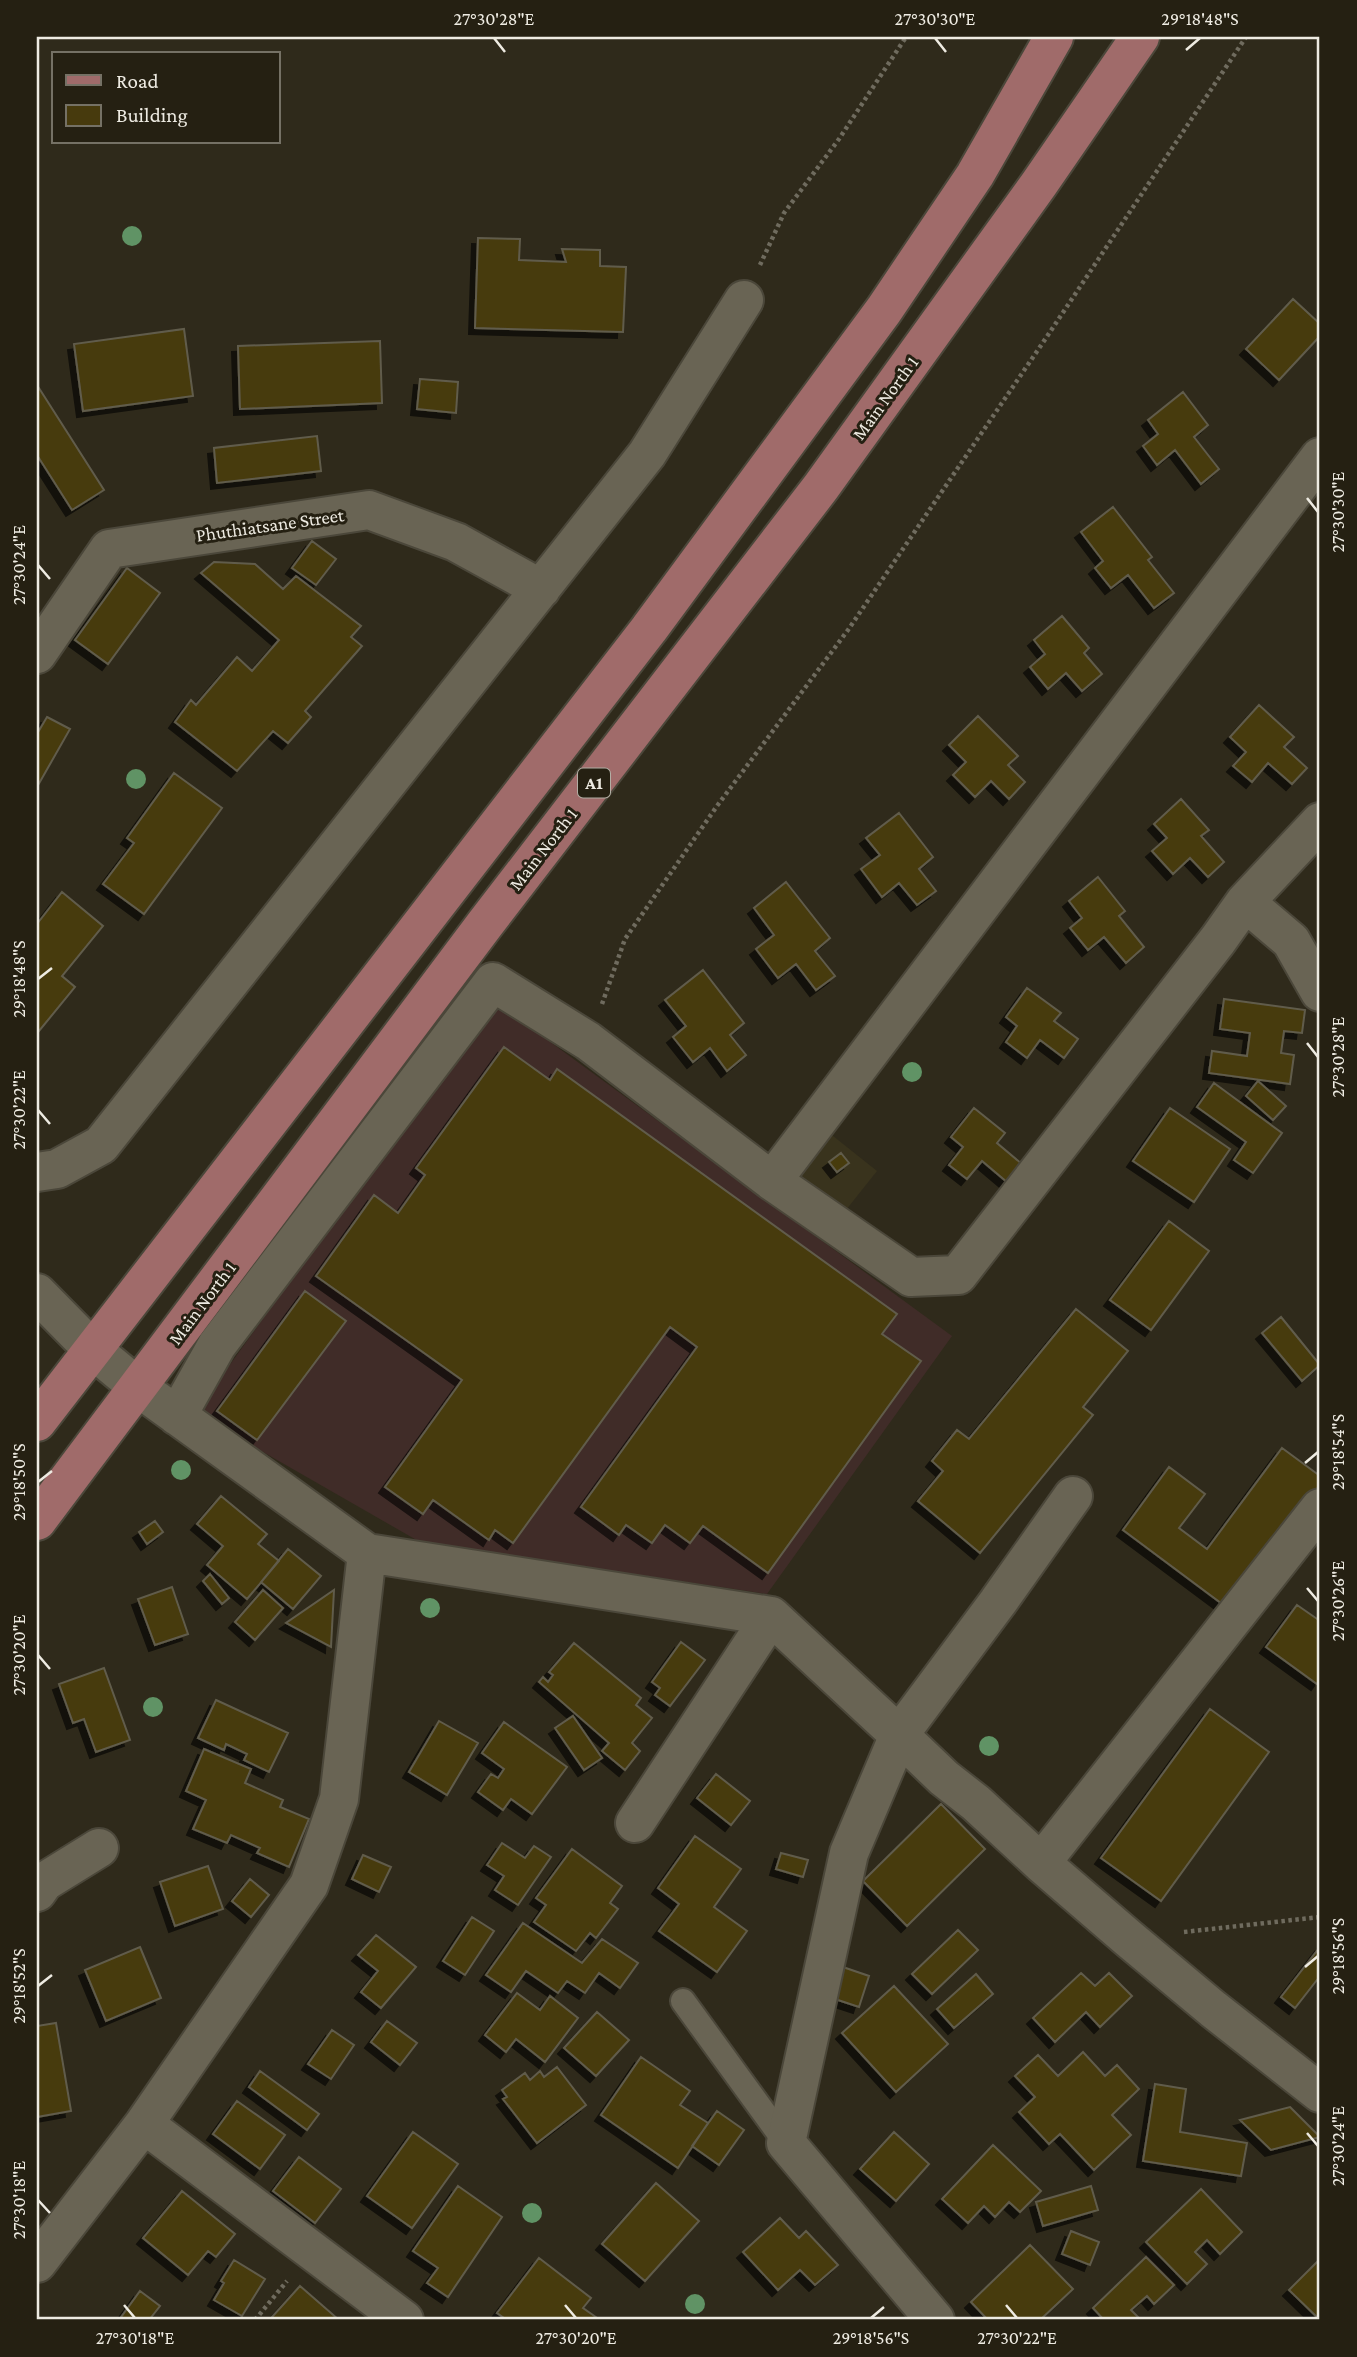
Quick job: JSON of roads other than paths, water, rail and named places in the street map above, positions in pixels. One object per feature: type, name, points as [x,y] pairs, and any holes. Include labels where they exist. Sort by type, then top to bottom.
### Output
[{"type":"main road","points":[[37,1422],[649,629],[884,310],[975,175],[1054,37]]},
{"type":"main road","name":"Main North 1","points":[[37,1521],[485,924],[821,487],[1039,184],[1140,37]]},
{"type":"street","points":[[37,1172],[57,1169],[101,1146],[647,454],[744,300]]},
{"type":"street","points":[[772,1181],[1320,457]]},
{"type":"street","name":"Phuthiatsane Street","points":[[37,654],[108,549],[369,510],[456,542],[541,589]]},
{"type":"street","points":[[177,1416],[217,1345],[493,982],[588,1041],[772,1181],[911,1277],[958,1275],[1245,902],[1320,822]]},
{"type":"street","points":[[1245,902],[1291,941],[1320,992]]},
{"type":"street","points":[[37,1293],[92,1349],[139,1388],[367,1553],[771,1616],[944,1778],[976,1803],[1041,1863],[1213,2009],[1320,2093]]},
{"type":"street","points":[[935,2320],[786,2143],[849,1853],[899,1735],[1073,1496]]},
{"type":"street","points":[[1041,1863],[1320,1508]]},
{"type":"street","points":[[37,2263],[144,2124],[309,1885],[339,1799],[367,1553]]},
{"type":"street","points":[[635,1823],[771,1616]]},
{"type":"street","points":[[37,1892],[44,1882],[99,1848]]},
{"type":"street","points":[[144,2124],[404,2320]]},
{"type":"lane","points":[[683,2001],[786,2143]]}]
